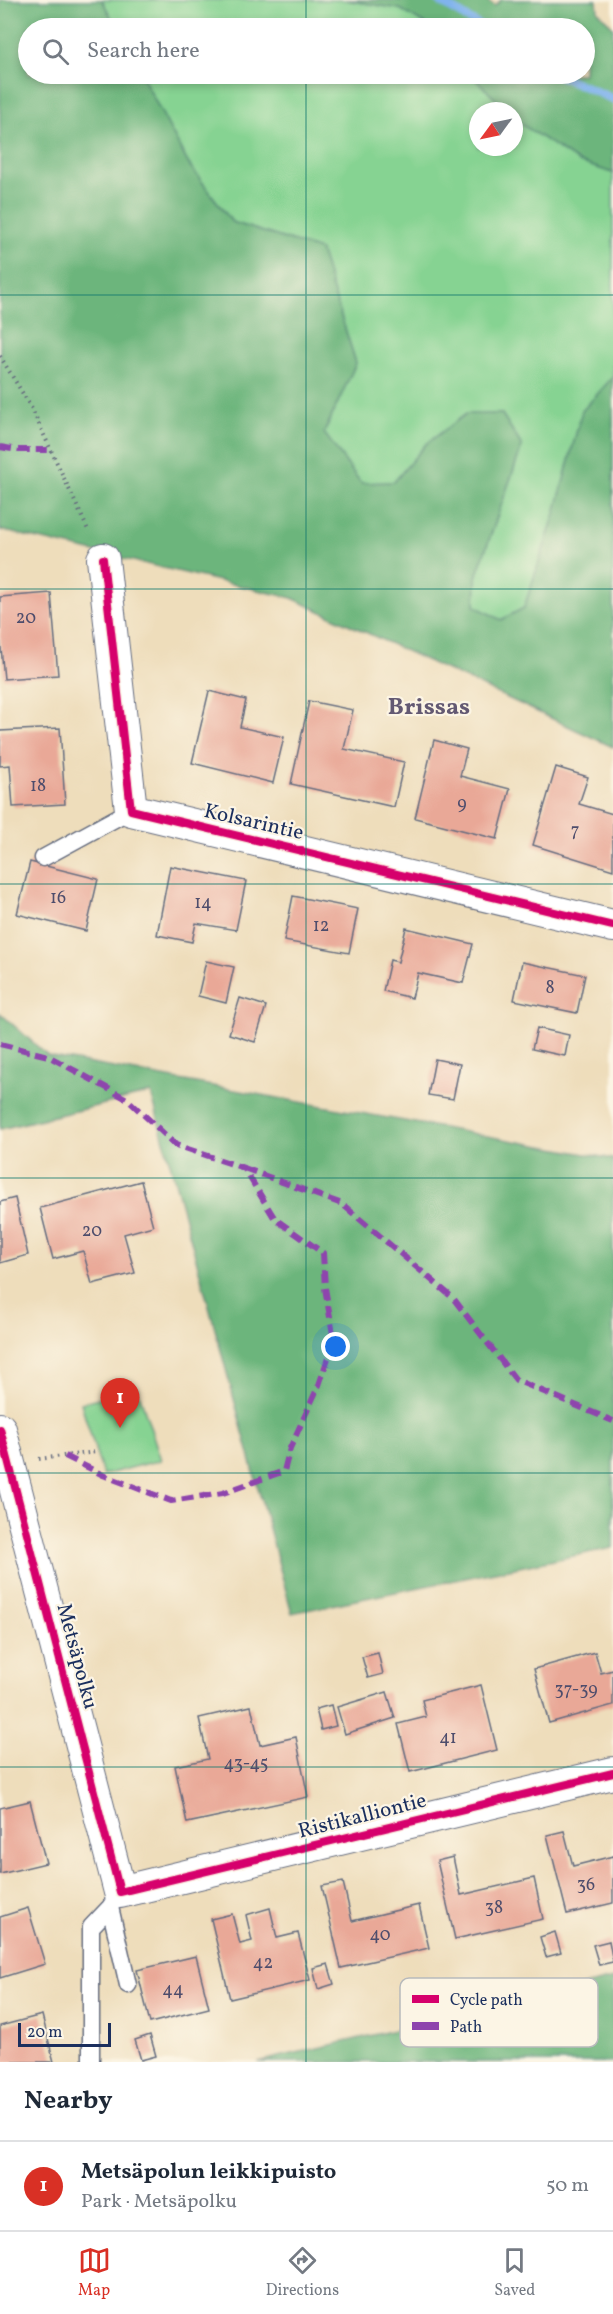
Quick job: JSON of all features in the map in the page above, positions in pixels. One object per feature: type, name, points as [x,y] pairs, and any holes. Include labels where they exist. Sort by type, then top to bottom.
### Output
[{"type":"street","points":[[103,559],[131,810]]},
{"type":"street","name":"Kolsarintie","points":[[131,810],[613,926]]},
{"type":"street","name":"Metsäpolku","points":[[0,1429],[115,1900]]},
{"type":"street","name":"Ristikalliontie","points":[[115,1900],[613,1773]]},
{"type":"lane","points":[[43,858],[131,810]]},
{"type":"lane","points":[[115,1900],[128,1984]]},
{"type":"lane","points":[[91,2062],[90,1927],[115,1900]]},
{"type":"path","points":[[0,356],[31,407],[72,499],[103,559]]},
{"type":"path","points":[[8,1462],[96,1452]]},
{"type":"green space","points":[[0,0],[102,0],[112,18],[18,18],[18,84],[146,84],[188,163],[232,222],[320,250],[356,363],[324,433],[361,483],[394,482],[426,444],[466,414],[502,414],[522,446],[476,577],[475,606],[501,620],[524,608],[555,514],[582,411],[613,377],[613,747],[292,598],[0,530]]},
{"type":"green space","points":[[102,0],[346,0],[400,9],[415,18],[112,18]]},
{"type":"green space","points":[[346,0],[486,0],[495,6],[501,0],[597,0],[598,11],[613,27],[613,173],[579,162],[523,125],[523,102],[499,102],[480,84],[595,84],[595,18],[415,18],[400,9]]},
{"type":"green space","points":[[146,84],[480,84],[499,102],[469,102],[469,156],[523,156],[523,125],[579,162],[613,173],[613,377],[582,411],[555,514],[524,608],[501,620],[475,606],[476,577],[522,446],[502,414],[466,415],[426,444],[394,482],[361,483],[324,433],[356,363],[320,250],[232,222],[188,163]]},
{"type":"green space","points":[[0,1013],[48,1056],[613,1159],[613,1548],[292,1613],[151,1093],[0,1129]]},
{"type":"green space","points":[[137,1387],[161,1460],[103,1475],[81,1403]]},
{"type":"green space","points":[[613,1979],[613,2062],[258,2062],[400,2029],[400,2047],[598,2047],[598,1983]]},
{"type":"building","points":[[51,593],[58,675],[4,679],[0,637],[0,597]]},
{"type":"building","points":[[209,691],[246,700],[240,727],[284,737],[273,783],[192,763]]},
{"type":"building","points":[[309,701],[353,710],[344,749],[404,762],[394,807],[291,784]]},
{"type":"building","points":[[60,728],[65,804],[13,807],[10,765],[0,766],[0,731]]},
{"type":"building","points":[[434,740],[467,749],[460,776],[510,789],[497,839],[415,818]]},
{"type":"building","points":[[556,767],[588,777],[579,804],[613,814],[613,870],[533,845]]},
{"type":"building","points":[[30,862],[98,879],[86,931],[17,914]]},
{"type":"building","points":[[170,866],[246,881],[236,930],[196,923],[192,942],[157,935]]},
{"type":"building","points":[[293,896],[358,909],[349,953],[284,941]]},
{"type":"building","points":[[406,928],[473,944],[463,983],[418,973],[412,998],[383,991],[390,960],[398,962]]},
{"type":"building","points":[[206,961],[234,967],[226,1003],[198,996]]},
{"type":"building","points":[[522,962],[585,975],[577,1013],[514,1000]]},
{"type":"building","points":[[240,998],[266,1006],[255,1042],[229,1034]]},
{"type":"building","points":[[537,1028],[569,1035],[565,1056],[532,1049]]},
{"type":"building","points":[[435,1059],[460,1064],[453,1099],[428,1095]]},
{"type":"building","points":[[141,1181],[153,1226],[124,1234],[135,1273],[92,1284],[83,1251],[53,1259],[40,1208]]},
{"type":"building","points":[[15,1198],[28,1255],[0,1263],[0,1202]]},
{"type":"building","points":[[595,1652],[601,1673],[613,1670],[613,1705],[549,1723],[534,1669]]},
{"type":"building","points":[[378,1653],[383,1674],[368,1678],[362,1657]]},
{"type":"building","points":[[481,1685],[497,1750],[410,1772],[398,1724],[426,1717],[422,1700]]},
{"type":"building","points":[[387,1692],[395,1718],[345,1734],[337,1707]]},
{"type":"building","points":[[331,1705],[336,1726],[321,1730],[316,1709]]},
{"type":"building","points":[[251,1706],[260,1745],[296,1737],[308,1797],[187,1823],[175,1766],[208,1759],[199,1718]]},
{"type":"building","points":[[30,1801],[46,1863],[0,1874],[0,1808]]},
{"type":"building","points":[[564,1831],[573,1866],[613,1856],[613,1903],[567,1914],[547,1835]]},
{"type":"building","points":[[453,1857],[461,1895],[534,1878],[543,1919],[455,1939],[437,1861]]},
{"type":"building","points":[[343,1882],[352,1921],[419,1905],[429,1948],[341,1968],[322,1886]]},
{"type":"building","points":[[28,1908],[45,1964],[0,1978],[0,1917]]},
{"type":"building","points":[[270,1908],[277,1938],[298,1933],[310,1980],[230,1999],[211,1919],[232,1914],[240,1944],[252,1941],[246,1915]]},
{"type":"building","points":[[555,1932],[561,1953],[546,1957],[540,1937]]},
{"type":"building","points":[[609,1941],[613,1962],[599,1965],[593,1945]]},
{"type":"building","points":[[196,1956],[209,2008],[150,2023],[137,1970]]},
{"type":"building","points":[[328,1964],[334,1984],[318,1989],[313,1968]]},
{"type":"building","points":[[42,2015],[54,2062],[0,2062],[0,2026]]},
{"type":"building","points":[[150,2035],[156,2056],[141,2060],[135,2040]]},
{"type":"waterway","points":[[438,0],[467,18]]},
{"type":"waterway","points":[[579,84],[613,99]]},
{"type":"marked path","points":[[0,447],[18,450],[50,450]]},
{"type":"marked path","points":[[0,1044],[48,1056],[127,1099],[176,1145],[244,1168],[275,1219],[323,1253],[325,1288],[334,1340],[319,1385],[290,1448],[284,1471],[223,1493],[171,1501],[103,1475],[65,1456]]},
{"type":"marked path","points":[[244,1168],[342,1204],[453,1298],[516,1380],[613,1421]]},
{"type":"cycle path","points":[[103,559],[131,810],[613,926]]},
{"type":"cycle path","points":[[0,1429],[120,1892],[613,1773]]},
{"type":"place","name":"Metsäpolun leikkipuisto","points":[[120,1428]]},
{"type":"district","name":"Brissas","points":[[429,706]]}]
